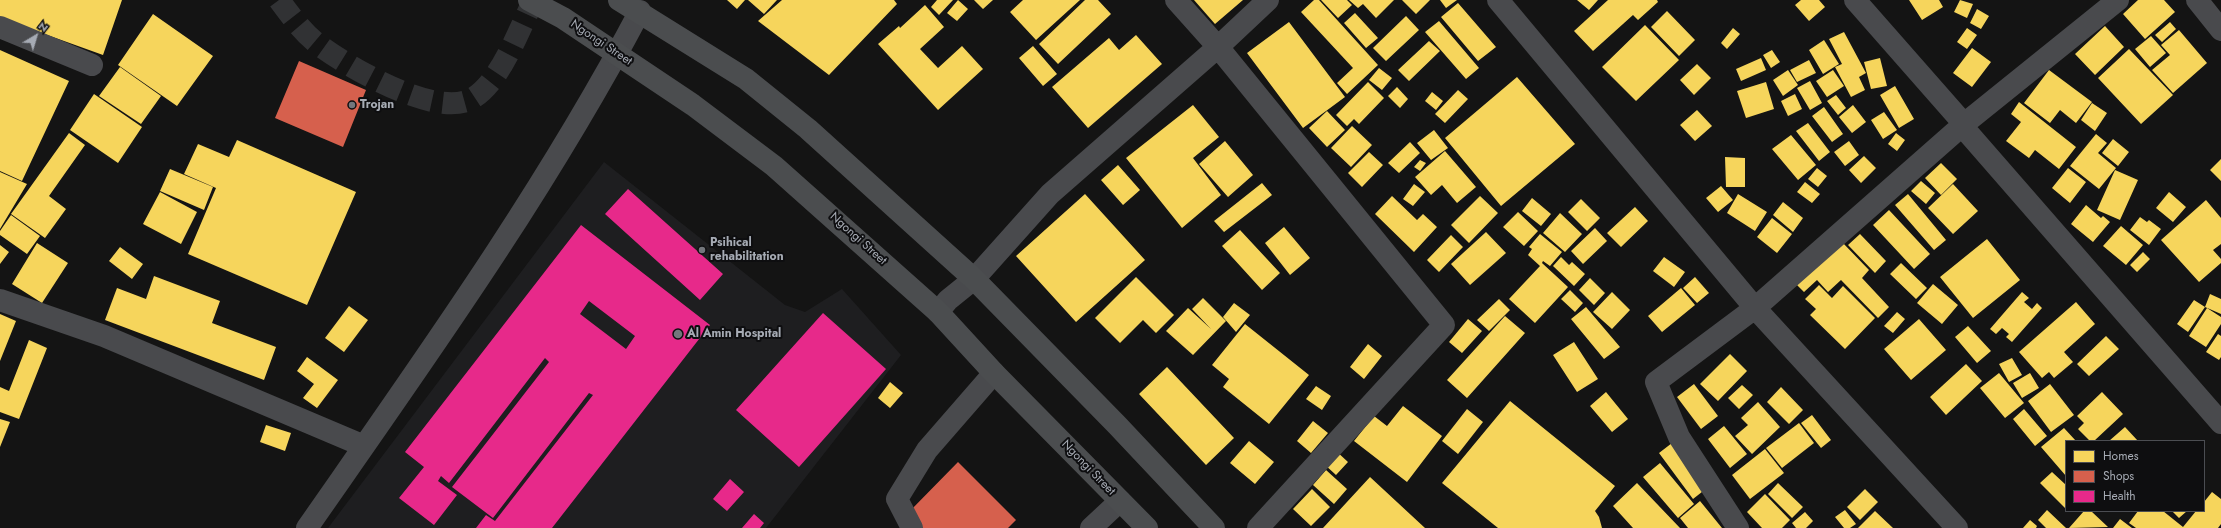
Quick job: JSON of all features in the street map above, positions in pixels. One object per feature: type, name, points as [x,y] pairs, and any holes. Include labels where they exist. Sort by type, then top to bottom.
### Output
[{"type":"main road","name":"Ngongi Street","points":[[529,0],[563,18],[693,104],[774,166],[938,312],[994,373],[1147,528]]},
{"type":"main road","points":[[619,0],[640,11],[746,79],[808,129],[974,279],[1117,425],[1214,528]]},
{"type":"street","points":[[1176,0],[1218,47],[1444,325],[1258,528]]},
{"type":"street","points":[[938,312],[948,300],[974,279],[1050,194],[1218,47],[1268,0]]},
{"type":"street","points":[[1498,0],[1755,308],[1957,528]]},
{"type":"street","points":[[1855,0],[1964,124],[1962,126],[2221,423]]},
{"type":"street","points":[[1738,528],[1679,437],[1656,382],[1755,308],[1964,124],[2118,0]]},
{"type":"street","points":[[2197,0],[2221,30]]},
{"type":"street","points":[[307,528],[491,263],[617,54],[640,11]]},
{"type":"street","points":[[0,27],[92,65]]},
{"type":"street","points":[[0,300],[104,336],[364,446]]},
{"type":"street","points":[[912,528],[897,499],[927,450],[994,373]]},
{"type":"street","points":[[1090,528],[1120,501]]},
{"type":"shaded area","name":"Al Amin Hospital","points":[[604,162],[785,305],[805,312],[842,289],[901,355],[766,528],[328,528]]},
{"type":"building: Homes","points":[[0,0],[122,0],[103,55],[0,18]]},
{"type":"building: Homes","points":[[727,0],[745,0],[737,9]]},
{"type":"building: Homes","points":[[748,0],[777,0],[764,14]]},
{"type":"building: Homes","points":[[782,0],[894,0],[897,4],[829,75],[758,21]]},
{"type":"building: Homes","points":[[937,0],[953,0],[939,15],[931,7]]},
{"type":"building: Homes","points":[[958,0],[968,9],[957,21],[947,13]]},
{"type":"building: Homes","points":[[974,0],[993,0],[983,9]]},
{"type":"building: Homes","points":[[1023,0],[1080,0],[1036,40],[1010,12]]},
{"type":"building: Homes","points":[[1085,0],[1098,0],[1111,14],[1058,64],[1039,44]]},
{"type":"building: Homes","points":[[1194,0],[1243,0],[1215,24]]},
{"type":"building: Homes","points":[[1314,0],[1319,0],[1378,65],[1347,94],[1337,83],[1353,68],[1301,12]]},
{"type":"building: Homes","points":[[1321,0],[1347,0],[1352,5],[1338,18]]},
{"type":"building: Homes","points":[[1349,0],[1394,0],[1376,18],[1363,4],[1358,8]]},
{"type":"building: Homes","points":[[1402,0],[1430,0],[1416,14]]},
{"type":"building: Homes","points":[[1440,0],[1457,0],[1446,8]]},
{"type":"building: Homes","points":[[1577,0],[1598,0],[1589,10]]},
{"type":"building: Homes","points":[[1608,0],[1657,0],[1658,2],[1638,20],[1633,15],[1593,51],[1574,31]]},
{"type":"building: Homes","points":[[1801,0],[1819,0],[1825,7],[1809,21],[1795,5]]},
{"type":"building: Homes","points":[[1909,0],[1939,0],[1943,7],[1922,20]]},
{"type":"building: Homes","points":[[1960,0],[1973,4],[1967,18],[1954,12]]},
{"type":"building: Homes","points":[[2138,0],[2164,0],[2175,12],[2145,39],[2123,14]]},
{"type":"building: Homes","points":[[1458,3],[1496,47],[1478,61],[1441,17]]},
{"type":"building: Homes","points":[[925,5],[944,27],[920,49],[938,68],[962,46],[983,69],[938,110],[878,44],[899,26],[900,28]]},
{"type":"building: Homes","points":[[1977,9],[1989,16],[1981,29],[1970,23]]},
{"type":"building: Homes","points":[[1667,11],[1695,40],[1679,56],[1651,27]]},
{"type":"building: Homes","points":[[1355,13],[1378,38],[1366,48],[1344,23]]},
{"type":"building: Homes","points":[[153,14],[213,56],[177,106],[118,65]]},
{"type":"building: Homes","points":[[1406,16],[1419,30],[1386,61],[1373,48]]},
{"type":"building: Homes","points":[[1439,21],[1479,68],[1466,79],[1425,32]]},
{"type":"building: Homes","points":[[1289,22],[1345,97],[1303,128],[1247,53]]},
{"type":"building: Homes","points":[[2170,22],[2176,29],[2162,42],[2155,35]]},
{"type":"building: Homes","points":[[1645,25],[1679,60],[1636,101],[1602,67]]},
{"type":"building: Homes","points":[[2105,26],[2124,47],[2095,75],[2075,54]]},
{"type":"building: Homes","points":[[1733,28],[1740,34],[1727,49],[1721,43]]},
{"type":"building: Homes","points":[[1967,28],[1977,35],[1967,49],[1957,42]]},
{"type":"building: Homes","points":[[2179,30],[2207,63],[2173,93],[2152,70],[2170,55],[2161,45]]},
{"type":"building: Homes","points":[[1844,32],[1866,73],[1859,77],[1865,90],[1851,97],[1835,67],[1842,64],[1829,39]]},
{"type":"building: Homes","points":[[1136,35],[1162,64],[1088,128],[1052,87],[1109,38],[1119,50]]},
{"type":"building: Homes","points":[[2151,36],[2166,53],[2150,67],[2135,49]]},
{"type":"building: Homes","points":[[1824,40],[1839,64],[1823,74],[1809,50]]},
{"type":"building: Homes","points":[[1429,41],[1440,51],[1409,81],[1398,70]]},
{"type":"building: Homes","points":[[1033,46],[1057,74],[1043,86],[1019,58]]},
{"type":"building: Homes","points":[[1972,48],[1991,62],[1972,87],[1953,73]]},
{"type":"building: Homes","points":[[2129,49],[2173,95],[2141,124],[2098,78]]},
{"type":"building: Homes","points":[[0,50],[69,81],[22,181],[0,171]]},
{"type":"building: Homes","points":[[1772,50],[1780,62],[1771,68],[1763,55]]},
{"type":"building: Homes","points":[[1761,58],[1766,70],[1741,81],[1736,69]]},
{"type":"building: Homes","points":[[1880,58],[1887,86],[1871,89],[1864,62]]},
{"type":"building: Homes","points":[[1809,60],[1816,73],[1797,82],[1790,70]]},
{"type":"building: Homes","points":[[1697,64],[1711,78],[1694,95],[1680,80]]},
{"type":"building: Homes","points":[[120,67],[161,96],[141,124],[99,96]]},
{"type":"building: Homes","points":[[1379,68],[1392,78],[1382,90],[1369,80]]},
{"type":"building: Homes","points":[[1788,70],[1798,85],[1783,96],[1773,80]]},
{"type":"building: Homes","points":[[1833,70],[1844,86],[1827,97],[1816,81]]},
{"type":"building: Homes","points":[[2049,70],[2092,102],[2076,123],[2060,110],[2050,123],[2024,103]]},
{"type":"building: Homes","points":[[1517,77],[1575,144],[1501,206],[1445,138]]},
{"type":"building: Homes","points":[[1810,81],[1822,103],[1810,110],[1797,88]]},
{"type":"building: Homes","points":[[1368,82],[1384,98],[1359,124],[1354,119],[1347,126],[1336,115]]},
{"type":"building: Homes","points":[[1766,82],[1774,109],[1746,118],[1737,91]]},
{"type":"building: Homes","points":[[1895,86],[1914,119],[1899,128],[1880,95]]},
{"type":"building: Homes","points":[[1397,87],[1408,99],[1400,108],[1388,96]]},
{"type":"building: Homes","points":[[1458,90],[1468,99],[1445,123],[1435,114]]},
{"type":"building: Homes","points":[[1432,92],[1443,101],[1436,110],[1425,101]]},
{"type":"building: Homes","points":[[94,94],[142,127],[118,163],[70,130]]},
{"type":"building: Homes","points":[[1795,94],[1802,109],[1788,116],[1781,101]]},
{"type":"building: Homes","points":[[1836,95],[1846,108],[1838,115],[1827,101]]},
{"type":"building: Homes","points":[[2019,102],[2076,147],[2059,169],[2035,150],[2029,158],[2006,141],[2021,122],[2011,114]]},
{"type":"building: Homes","points":[[2092,103],[2107,113],[2095,131],[2081,120]]},
{"type":"building: Homes","points":[[1193,105],[1219,137],[1193,158],[1221,195],[1182,228],[1126,158]]},
{"type":"building: Homes","points":[[1853,105],[1866,122],[1852,133],[1839,117]]},
{"type":"building: Homes","points":[[1824,107],[1843,134],[1832,142],[1812,116]]},
{"type":"building: Homes","points":[[1697,110],[1712,126],[1695,141],[1680,125]]},
{"type":"building: Homes","points":[[1327,111],[1345,130],[1327,147],[1309,128]]},
{"type":"building: Homes","points":[[1884,112],[1897,130],[1883,139],[1871,120]]},
{"type":"building: Homes","points":[[1808,123],[1830,152],[1819,161],[1796,131]]},
{"type":"building: Homes","points":[[1352,126],[1372,145],[1351,167],[1331,148]]},
{"type":"building: Homes","points":[[1434,130],[1448,148],[1431,160],[1417,143]]},
{"type":"building: Homes","points":[[69,133],[85,145],[49,196],[66,209],[45,238],[11,214]]},
{"type":"building: Homes","points":[[1896,133],[1905,140],[1897,151],[1888,144]]},
{"type":"building: Homes","points":[[2096,134],[2107,143],[2098,153],[2116,168],[2099,189],[2070,166]]},
{"type":"building: Homes","points":[[1791,135],[1816,165],[1798,180],[1772,149]]},
{"type":"building: Homes","points":[[2113,139],[2129,152],[2118,166],[2102,153]]},
{"type":"building: Homes","points":[[237,140],[356,192],[307,305],[188,254],[216,188],[184,174],[198,144],[229,157]]},
{"type":"building: Homes","points":[[1225,141],[1253,175],[1228,197],[1199,164]]},
{"type":"building: Homes","points":[[1849,141],[1859,155],[1845,166],[1834,152]]},
{"type":"building: Homes","points":[[1410,142],[1420,153],[1399,173],[1388,163]]},
{"type":"building: Homes","points":[[1445,151],[1476,187],[1457,203],[1442,185],[1431,195],[1415,177]]},
{"type":"building: Homes","points":[[1369,152],[1383,165],[1362,187],[1348,173]]},
{"type":"building: Homes","points":[[1864,156],[1876,168],[1861,183],[1849,170]]},
{"type":"building: Homes","points":[[1725,157],[1745,158],[1745,187],[1726,187]]},
{"type":"building: Homes","points":[[2221,159],[2221,181],[2210,170]]},
{"type":"building: Homes","points":[[1420,160],[1426,163],[1420,171],[1414,167]]},
{"type":"building: Homes","points":[[1941,163],[1957,179],[1941,195],[1925,178]]},
{"type":"building: Homes","points":[[1118,165],[1140,190],[1123,205],[1101,180]]},
{"type":"building: Homes","points":[[1817,168],[1827,176],[1818,187],[1808,179]]},
{"type":"building: Homes","points":[[2068,168],[2086,182],[2070,203],[2052,188]]},
{"type":"building: Homes","points":[[170,169],[213,187],[204,210],[160,191]]},
{"type":"building: Homes","points":[[2115,170],[2138,180],[2120,220],[2097,210]]},
{"type":"building: Homes","points":[[0,172],[27,184],[0,229]]},
{"type":"building: Homes","points":[[1921,181],[1935,193],[1926,204],[1911,191]]},
{"type":"building: Homes","points":[[1805,182],[1820,194],[1812,203],[1797,192]]},
{"type":"building: Homes","points":[[1262,183],[1272,195],[1224,232],[1214,221]]},
{"type":"building: Homes","points":[[1414,184],[1425,192],[1413,206],[1403,199]]},
{"type":"building: Homes","points":[[1953,184],[1978,211],[1953,234],[1928,208]]},
{"type":"building: Homes","points":[[1721,186],[1733,200],[1718,212],[1706,198]]},
{"type":"building: Homes","points":[[160,192],[197,212],[181,244],[143,224]]},
{"type":"building: Homes","points":[[2169,192],[2186,207],[2173,222],[2156,208]]},
{"type":"building: Homes","points":[[1085,194],[1145,260],[1076,322],[1016,256]]},
{"type":"building: Homes","points":[[1738,194],[1767,212],[1755,231],[1727,213]]},
{"type":"building: Homes","points":[[1908,194],[1946,240],[1934,250],[1895,205]]},
{"type":"building: Homes","points":[[1392,196],[1417,220],[1423,214],[1437,227],[1414,252],[1375,214]]},
{"type":"building: Homes","points":[[1480,196],[1498,213],[1469,243],[1451,225]]},
{"type":"building: Homes","points":[[1532,198],[1551,214],[1541,226],[1522,211]]},
{"type":"building: Homes","points":[[1581,199],[1600,218],[1587,231],[1568,212]]},
{"type":"building: Homes","points":[[2206,200],[2221,218],[2221,244],[2213,250],[2221,259],[2221,263],[2199,282],[2161,240]]},
{"type":"building: Homes","points":[[1783,202],[1803,218],[1793,232],[1773,215]]},
{"type":"building: Homes","points":[[2086,205],[2101,218],[2103,216],[2110,222],[2093,242],[2071,224]]},
{"type":"building: Homes","points":[[1635,207],[1648,221],[1621,247],[1607,233]]},
{"type":"building: Homes","points":[[1889,210],[1930,254],[1914,269],[1873,225]]},
{"type":"building: Homes","points":[[1518,212],[1538,231],[1524,246],[1503,227]]},
{"type":"building: Homes","points":[[1560,213],[1582,234],[1565,252],[1543,233]]},
{"type":"building: Homes","points":[[11,215],[40,236],[27,254],[0,235],[0,231]]},
{"type":"building: Homes","points":[[2140,217],[2147,222],[2149,220],[2161,229],[2149,245],[2130,230]]},
{"type":"building: Homes","points":[[1772,218],[1792,234],[1777,253],[1757,237]]},
{"type":"building: Homes","points":[[2121,226],[2143,245],[2126,265],[2103,246]]},
{"type":"building: Homes","points":[[1284,227],[1310,258],[1290,275],[1265,243]]},
{"type":"building: Homes","points":[[1595,228],[1607,241],[1583,264],[1571,251]]},
{"type":"building: Homes","points":[[1240,230],[1280,273],[1262,290],[1222,246]]},
{"type":"building: Homes","points":[[1486,232],[1506,253],[1470,285],[1451,264]]},
{"type":"building: Homes","points":[[1540,234],[1562,252],[1550,266],[1543,261],[1542,263],[1568,287],[1535,323],[1509,299],[1540,266],[1528,255],[1532,249],[1529,247]]},
{"type":"building: Homes","points":[[1860,234],[1886,261],[1875,273],[1848,245]]},
{"type":"building: Homes","points":[[1451,235],[1463,247],[1439,272],[1427,260]]},
{"type":"building: Homes","points":[[1987,239],[2020,280],[1973,318],[1940,277]]},
{"type":"building: Homes","points":[[1842,242],[1869,270],[1862,278],[1889,307],[1878,318],[1841,280],[1828,292],[1817,280],[1804,292],[1797,285]]},
{"type":"building: Homes","points":[[37,243],[68,263],[42,303],[12,284]]},
{"type":"building: Homes","points":[[0,245],[9,252],[0,264]]},
{"type":"building: Homes","points":[[120,247],[143,264],[132,279],[109,261]]},
{"type":"building: Homes","points":[[2143,252],[2150,259],[2137,272],[2130,265]]},
{"type":"building: Homes","points":[[1561,257],[1569,265],[1572,262],[1585,274],[1574,286],[1553,266]]},
{"type":"building: Homes","points":[[1664,257],[1685,272],[1674,287],[1653,271]]},
{"type":"building: Homes","points":[[1901,263],[1927,288],[1916,299],[1890,274]]},
{"type":"building: Homes","points":[[154,276],[220,301],[212,323],[276,347],[264,380],[105,320],[117,288],[146,299]]},
{"type":"building: Homes","points":[[1136,277],[1174,315],[1156,333],[1143,320],[1120,343],[1095,318]]},
{"type":"building: Homes","points":[[1695,277],[1709,293],[1697,303],[1683,288]]},
{"type":"building: Homes","points":[[1590,278],[1605,293],[1594,305],[1579,290]]},
{"type":"building: Homes","points":[[1933,284],[1958,305],[1942,324],[1917,303]]},
{"type":"building: Homes","points":[[1819,285],[1832,298],[1843,286],[1875,318],[1845,349],[1810,315],[1816,309],[1805,299]]},
{"type":"building: Homes","points":[[1681,288],[1695,305],[1662,332],[1648,316]]},
{"type":"building: Homes","points":[[1570,290],[1583,303],[1575,312],[1561,299]]},
{"type":"building: Homes","points":[[1612,292],[1630,310],[1612,329],[1593,312]]},
{"type":"building: Homes","points":[[2022,292],[2029,298],[2024,302],[2032,309],[2037,303],[2042,308],[2012,342],[2006,337],[2009,334],[2002,328],[1996,334],[1990,329]]},
{"type":"building: Homes","points":[[2210,294],[2221,299],[2221,314],[2205,307]]},
{"type":"building: Homes","points":[[1203,298],[1226,321],[1193,355],[1166,331],[1188,308],[1211,329],[1192,309]]},
{"type":"building: Homes","points":[[1499,299],[1510,310],[1489,331],[1477,320]]},
{"type":"building: Homes","points":[[2194,300],[2205,307],[2188,332],[2177,324]]},
{"type":"building: Homes","points":[[2076,302],[2095,324],[2064,352],[2073,362],[2054,378],[2049,372],[2042,378],[2019,352]]},
{"type":"building: Homes","points":[[1234,303],[1250,315],[1236,332],[1223,317]]},
{"type":"building: Homes","points":[[349,306],[368,320],[344,352],[325,338]]},
{"type":"building: Homes","points":[[1586,307],[1620,347],[1604,359],[1571,319]]},
{"type":"building: Homes","points":[[2207,308],[2221,317],[2221,324],[2206,347],[2189,336]]},
{"type":"building: Homes","points":[[1897,312],[1905,319],[1893,333],[1884,326]]},
{"type":"building: Homes","points":[[0,314],[16,321],[0,361]]},
{"type":"building: Homes","points":[[1505,316],[1525,333],[1467,398],[1447,380]]},
{"type":"building: Homes","points":[[1468,319],[1482,331],[1462,353],[1449,342]]},
{"type":"building: Homes","points":[[1919,319],[1946,350],[1911,380],[1884,349]]},
{"type":"building: Homes","points":[[1245,324],[1309,375],[1269,424],[1223,387],[1229,379],[1212,365]]},
{"type":"building: Homes","points":[[1968,326],[1991,351],[1977,363],[1955,337]]},
{"type":"building: Homes","points":[[2218,334],[2221,336],[2221,357],[2219,360],[2206,352]]},
{"type":"building: Homes","points":[[2106,336],[2119,349],[2089,376],[2077,364]]},
{"type":"building: Homes","points":[[29,340],[47,348],[19,419],[0,412],[0,387],[9,391]]},
{"type":"building: Homes","points":[[1574,342],[1598,379],[1577,392],[1553,355]]},
{"type":"building: Homes","points":[[1368,344],[1382,356],[1364,379],[1350,367]]},
{"type":"building: Homes","points":[[1730,354],[1747,371],[1718,401],[1700,384]]},
{"type":"building: Homes","points":[[307,357],[338,380],[317,408],[303,398],[314,384],[297,371]]},
{"type":"building: Homes","points":[[2012,358],[2022,375],[2009,382],[1999,364]]},
{"type":"building: Homes","points":[[1966,364],[1982,381],[1946,415],[1930,397]]},
{"type":"building: Homes","points":[[1167,367],[1234,438],[1206,465],[1139,394]]},
{"type":"building: Homes","points":[[1999,373],[2024,403],[2005,418],[1980,388]]},
{"type":"building: Homes","points":[[2030,373],[2039,388],[2022,398],[2013,383]]},
{"type":"building: Homes","points":[[890,382],[903,393],[890,408],[878,398]]},
{"type":"building: Homes","points":[[1694,384],[1718,416],[1701,429],[1677,397]]},
{"type":"building: Homes","points":[[2050,384],[2074,415],[2051,432],[2028,401]]},
{"type":"building: Homes","points":[[1742,385],[1753,395],[1739,409],[1728,398]]},
{"type":"building: Homes","points":[[1316,386],[1331,396],[1322,410],[1306,399]]},
{"type":"building: Homes","points":[[1781,387],[1803,410],[1789,424],[1767,402]]},
{"type":"building: Homes","points":[[1606,392],[1628,419],[1612,432],[1590,406]]},
{"type":"building: Homes","points":[[2102,392],[2123,414],[2095,440],[2089,440],[2078,429],[2084,423],[2077,416]]},
{"type":"building: Homes","points":[[1510,401],[1615,486],[1595,511],[1599,517],[1602,528],[1498,528],[1442,483]]},
{"type":"building: Homes","points":[[1758,402],[1780,427],[1752,454],[1735,436],[1748,425],[1741,418]]},
{"type":"building: Homes","points":[[1403,406],[1442,436],[1407,482],[1354,441],[1374,416],[1387,426]]},
{"type":"building: Homes","points":[[1467,409],[1483,422],[1458,454],[1442,441]]},
{"type":"building: Homes","points":[[2024,409],[2047,436],[2035,446],[2013,419]]},
{"type":"building: Homes","points":[[1812,415],[1831,440],[1821,448],[1801,423]]},
{"type":"building: Homes","points":[[0,419],[10,422],[0,447]]},
{"type":"building: Homes","points":[[1313,421],[1328,433],[1311,453],[1297,441]]},
{"type":"building: Homes","points":[[1799,423],[1814,443],[1782,468],[1766,448]]},
{"type":"building: Homes","points":[[266,425],[291,433],[285,451],[260,442]]},
{"type":"building: Homes","points":[[1724,426],[1747,454],[1730,468],[1708,439]]},
{"type":"building: Homes","points":[[2125,427],[2137,440],[2110,440]]},
{"type":"building: Homes","points":[[2064,428],[2075,440],[2065,440],[2065,475],[2041,447]]},
{"type":"building: Homes","points":[[1249,441],[1274,462],[1255,484],[1230,463]]},
{"type":"building: Homes","points":[[1672,443],[1707,488],[1693,499],[1659,453]]},
{"type":"building: Homes","points":[[1765,449],[1784,473],[1750,499],[1732,475]]},
{"type":"building: Homes","points":[[1335,450],[1348,462],[1336,475],[1324,464]]},
{"type":"building: Homes","points":[[1660,463],[1694,504],[1678,518],[1643,477]]},
{"type":"building: Homes","points":[[1326,470],[1347,489],[1334,504],[1313,485]]},
{"type":"building: Homes","points":[[2052,472],[2065,484],[2065,508],[2040,483]]},
{"type":"building: Homes","points":[[1370,477],[1425,528],[1323,528]]},
{"type":"building: Homes","points":[[1637,483],[1680,528],[1633,528],[1613,506]]},
{"type":"building: Homes","points":[[1778,483],[1803,507],[1792,518],[1768,494]]},
{"type":"building: Homes","points":[[1312,489],[1330,507],[1311,526],[1293,509]]},
{"type":"building: Homes","points":[[1865,489],[1878,502],[1860,520],[1847,507]]},
{"type":"building: Homes","points":[[2212,492],[2221,499],[2221,524],[2218,528],[2136,528],[2129,523],[2137,512],[2164,512],[2183,527],[2195,512],[2205,512],[2205,501]]},
{"type":"building: Homes","points":[[1765,494],[1790,520],[1782,528],[1762,528],[1747,512]]},
{"type":"building: Homes","points":[[1700,501],[1722,528],[1688,528],[1680,518]]},
{"type":"building: Homes","points":[[1845,510],[1856,524],[1850,528],[1844,528],[1835,517]]},
{"type":"building: Homes","points":[[2047,510],[2066,528],[2046,528],[2038,520]]},
{"type":"building: Homes","points":[[1875,511],[1893,528],[1858,528]]},
{"type":"building: Homes","points":[[1805,512],[1813,521],[1806,528],[1796,528],[1792,523]]},
{"type":"building: Homes","points":[[2083,512],[2092,512],[2108,527],[2069,528]]},
{"type":"building: Homes","points":[[2173,512],[2186,512],[2179,518]]},
{"type":"building: Homes","points":[[2120,519],[2132,528],[2113,528]]},
{"type":"building: Homes","points":[[2030,520],[2037,526],[2036,528],[2023,528]]},
{"type":"building: Shops","points":[[299,61],[366,90],[343,147],[275,118]]},
{"type":"building: Shops","points":[[958,462],[1016,520],[1008,528],[923,528],[908,513]]},
{"type":"building: Health","points":[[628,189],[723,274],[700,300],[605,214]]},
{"type":"building: Health","points":[[581,225],[710,325],[552,528],[476,528],[486,515],[495,521],[593,395],[589,393],[493,518],[452,487],[549,362],[545,358],[449,483],[441,476],[438,481],[457,495],[434,525],[399,498],[424,467],[405,452]],"holes":[[[589,301],[635,336],[626,349],[580,314]]]},
{"type":"building: Health","points":[[823,313],[886,369],[799,467],[736,410]]},
{"type":"building: Health","points":[[730,479],[744,492],[727,511],[713,499]]},
{"type":"building: Health","points":[[754,514],[764,523],[760,528],[742,528]]},
{"type":"tunnel","points":[[279,0],[313,40],[350,66],[394,88],[417,97],[438,102],[458,103],[473,98],[492,80],[508,54],[533,2]]},
{"type":"place","name":"Trojan","points":[[352,105]]},
{"type":"place","name":"Psihical rehabilitation","points":[[702,250]]},
{"type":"place","name":"Al Amin Hospital","points":[[678,334]]}]
